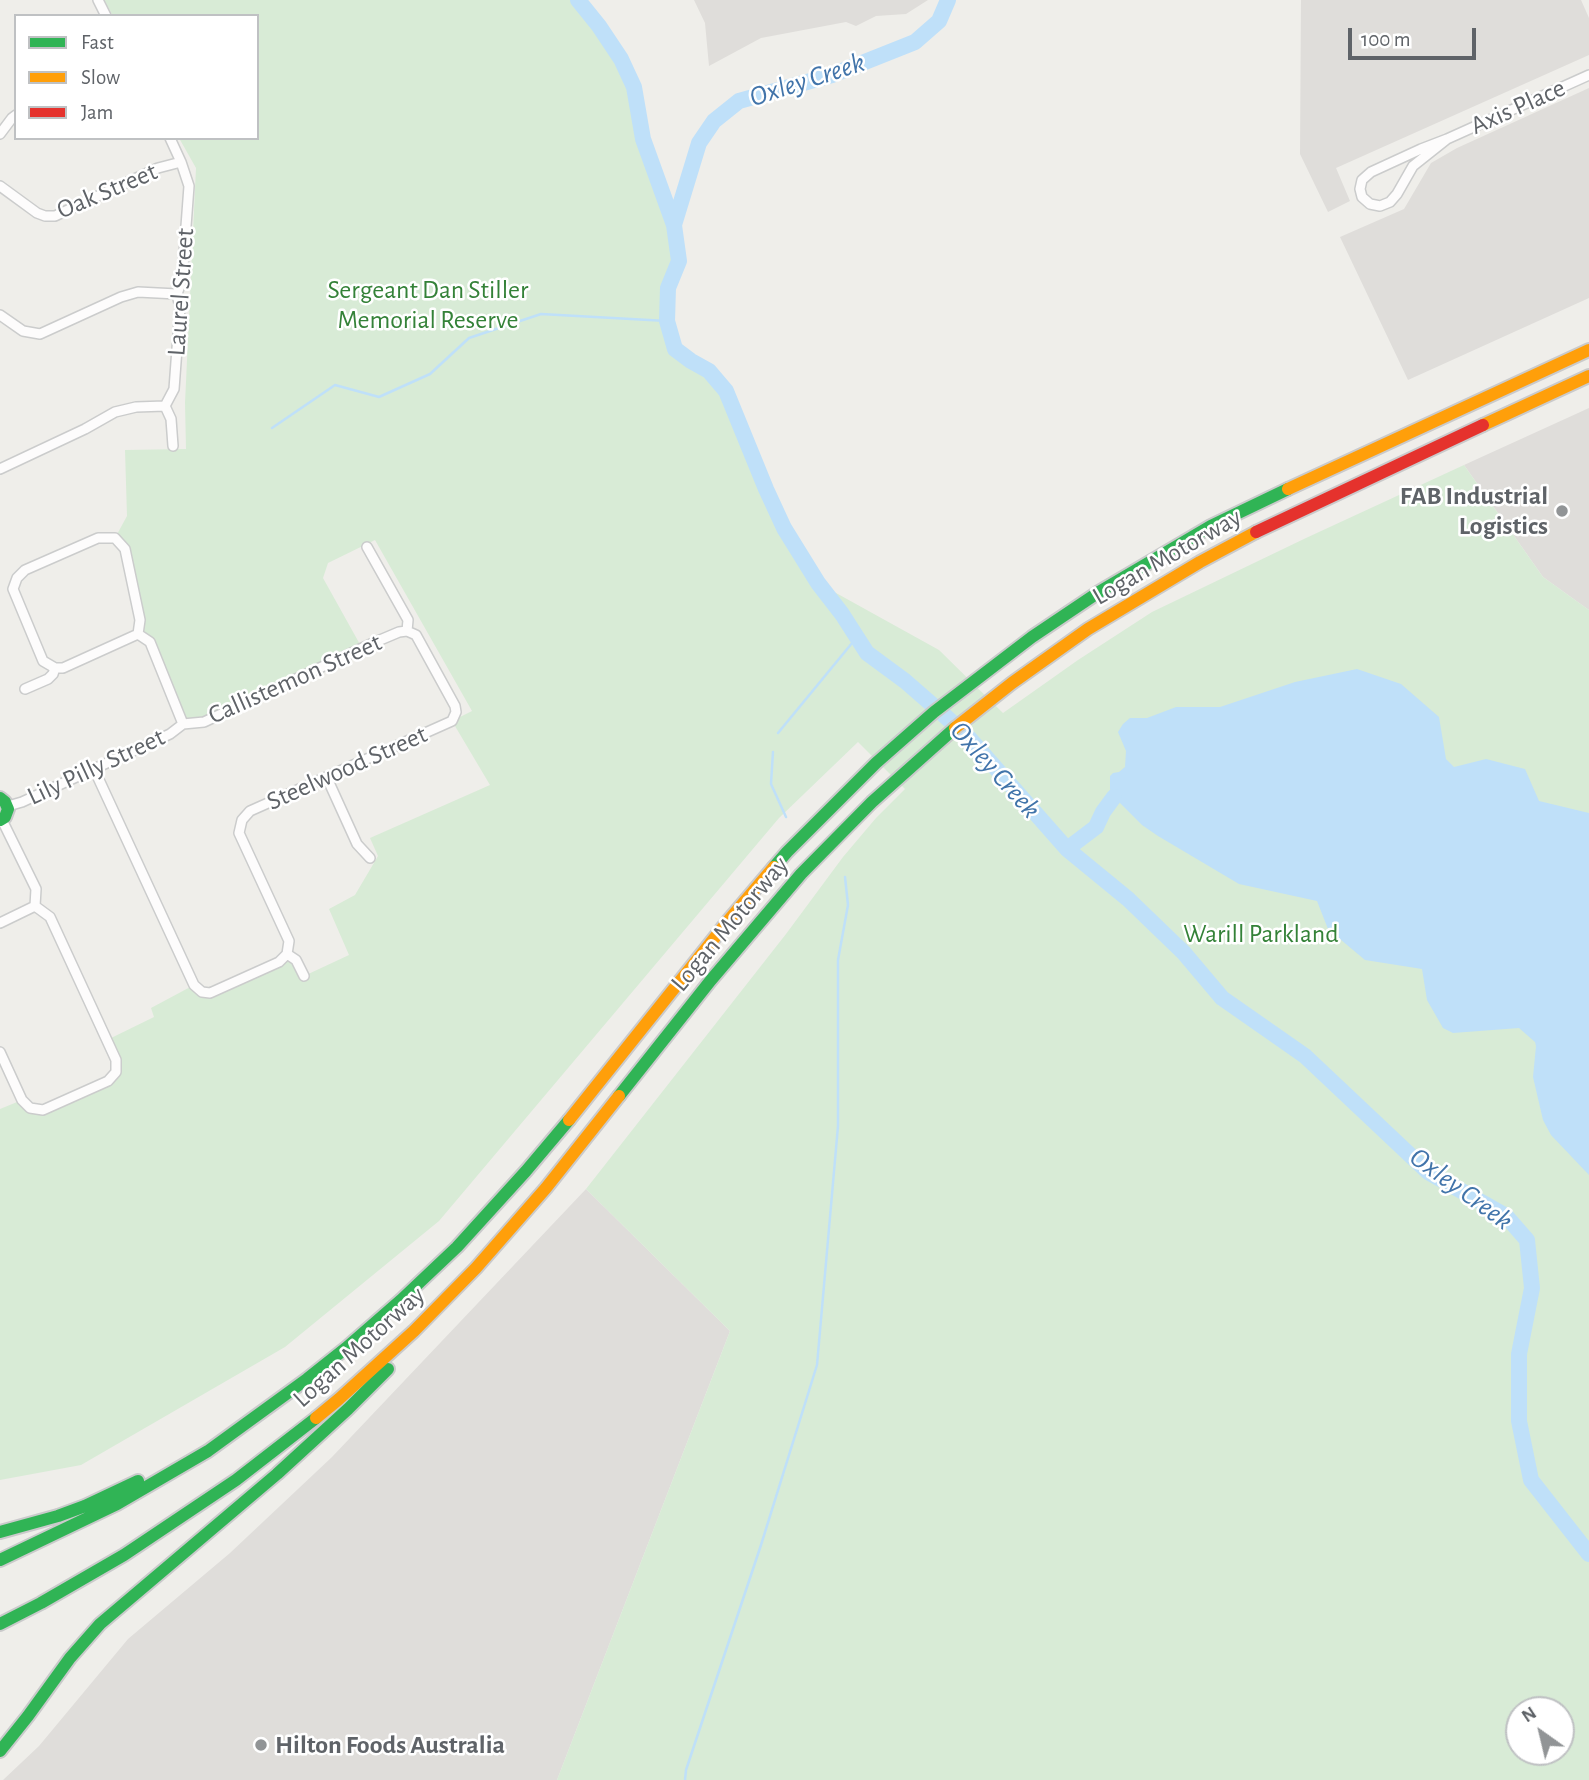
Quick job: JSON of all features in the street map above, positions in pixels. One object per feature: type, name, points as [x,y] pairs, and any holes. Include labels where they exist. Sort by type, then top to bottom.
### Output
[{"type":"main road","name":"Logan Motorway","points":[[0,1560],[89,1519],[148,1488],[208,1451],[275,1404],[401,1300],[491,1211],[565,1125],[756,887],[876,763],[974,680],[1041,630],[1099,592],[1212,526],[1589,350]]},
{"type":"main road","name":"Logan Motorway","points":[[0,1624],[124,1555],[236,1480],[339,1399],[414,1331],[476,1268],[546,1188],[711,980],[801,874],[893,782],[991,699],[1088,629],[1200,562],[1279,520],[1589,376]]},
{"type":"main road","points":[[1,820],[7,813],[4,802]]},
{"type":"main road","points":[[0,1751],[70,1658],[100,1624],[312,1443],[406,1350],[414,1331]]},
{"type":"main road","points":[[0,1532],[58,1516],[112,1494],[185,1455],[252,1411],[275,1404]]},
{"type":"street","name":"Axis Place","points":[[1447,139],[1413,166],[1390,202],[1380,206],[1370,204],[1363,197],[1360,189],[1362,180],[1371,172],[1589,75]]},
{"type":"street","points":[[0,134],[14,116]]},
{"type":"street","name":"Laurel Street","points":[[171,140],[188,186],[182,281],[177,294],[180,308],[174,389],[166,406],[171,419],[173,446]]},
{"type":"street","name":"Oak Street","points":[[0,186],[37,214],[55,216],[158,168],[181,162]]},
{"type":"street","points":[[0,314],[23,331],[40,334],[121,297],[138,292],[177,294]]},
{"type":"street","points":[[0,468],[85,429],[115,412],[136,407],[166,406]]},
{"type":"street","points":[[98,538],[115,538],[125,549],[140,620],[138,634],[63,668],[55,668],[43,661],[13,589],[17,578],[24,570],[98,538]]},
{"type":"street","points":[[367,547],[408,620],[407,631]]},
{"type":"street","name":"Callistemon Street","points":[[183,724],[204,722],[373,643],[407,631]]},
{"type":"street","name":"Steelwood Street","points":[[304,976],[296,960],[287,954],[289,941],[239,833],[242,820],[250,811],[452,721],[456,712],[455,706],[416,635],[407,631]]},
{"type":"street","points":[[138,634],[150,642],[183,724]]},
{"type":"street","points":[[25,689],[48,679],[55,668]]},
{"type":"street","name":"Lily Pilly Street","points":[[4,802],[22,802],[170,734],[183,724]]},
{"type":"street","points":[[94,769],[194,985],[202,992],[210,993],[279,962],[287,954]]},
{"type":"street","points":[[327,778],[357,844],[370,858]]},
{"type":"street","points":[[1,820],[36,889],[36,906]]},
{"type":"street","points":[[0,923],[36,906]]},
{"type":"street","points":[[1,1057],[22,1100],[30,1108],[43,1110],[108,1081],[116,1072],[116,1060],[50,917],[36,906]]},
{"type":"shaded area","points":[[694,0],[928,0],[906,14],[876,16],[856,26],[846,22],[761,38],[709,66],[705,23]]},
{"type":"shaded area","points":[[1301,0],[1581,0],[1589,18],[1589,55],[1336,168],[1350,201],[1328,212],[1300,154]]},
{"type":"shaded area","points":[[1589,88],[1589,298],[1408,380],[1340,237],[1404,209],[1431,163],[1457,148]]},
{"type":"shaded area","points":[[1589,408],[1589,610],[1543,577],[1464,465]]},
{"type":"shaded area","points":[[586,1189],[730,1331],[557,1780],[3,1780],[39,1746],[128,1639],[230,1553],[332,1457]]},
{"type":"green space","points":[[104,0],[578,0],[621,59],[634,87],[643,139],[674,225],[679,261],[668,288],[667,320],[675,349],[709,371],[726,391],[784,528],[818,583],[939,650],[1003,713],[1152,612],[1464,465],[1543,577],[1589,610],[1589,1780],[557,1780],[730,1331],[586,1189],[843,857],[905,789],[858,742],[779,818],[439,1221],[285,1347],[81,1465],[0,1480],[0,1109],[22,1100],[43,1110],[108,1081],[116,1072],[107,1040],[154,1017],[151,1008],[194,985],[202,992],[287,954],[304,976],[349,955],[329,909],[355,895],[378,856],[370,838],[490,785],[452,721],[472,711],[375,540],[328,563],[323,578],[362,648],[204,722],[183,724],[150,643],[138,634],[125,549],[115,538],[127,516],[125,450],[186,449],[185,403],[196,168],[180,140],[259,140],[259,14],[112,14]]},
{"type":"water","points":[[1357,669],[1401,684],[1439,717],[1446,759],[1454,767],[1486,759],[1525,769],[1539,801],[1589,813],[1589,1175],[1551,1135],[1543,1120],[1533,1077],[1535,1042],[1519,1028],[1453,1033],[1443,1028],[1427,1000],[1422,969],[1365,960],[1328,929],[1317,901],[1239,884],[1142,825],[1114,797],[1110,789],[1110,776],[1125,767],[1126,751],[1118,732],[1130,718],[1147,718],[1176,707],[1220,707],[1295,682]]},
{"type":"waterway","points":[[578,0],[621,59],[634,87],[643,139],[674,225]]},
{"type":"waterway","name":"Oxley Creek","points":[[948,0],[939,21],[915,42],[832,75],[739,101],[714,121],[699,143],[674,225],[679,261],[668,288],[667,321],[675,349],[709,371],[726,391],[784,528],[867,653],[905,681],[970,739],[1067,849],[1128,899],[1184,953],[1222,998],[1305,1056],[1428,1172],[1506,1216],[1527,1240],[1532,1288],[1519,1354],[1519,1421],[1531,1480],[1589,1554]]},
{"type":"waterway","points":[[272,428],[335,385],[379,397],[430,374],[469,338],[541,314],[667,321]]},
{"type":"waterway","points":[[778,733],[857,637]]},
{"type":"waterway","points":[[773,752],[771,784],[786,817]]},
{"type":"waterway","points":[[1067,849],[1096,827],[1114,797]]},
{"type":"waterway","points":[[685,1780],[817,1365],[838,1126],[838,960],[848,905],[845,877]]},
{"type":"traffic: fast","points":[[774,867],[876,763],[934,712],[1032,637],[1099,592],[1211,526],[1288,489]]},
{"type":"traffic: fast","points":[[619,1096],[711,980],[801,874],[872,802],[955,728]]},
{"type":"traffic: fast","points":[[0,798],[8,809],[5,817],[0,820]]},
{"type":"traffic: fast","points":[[0,1560],[117,1504],[208,1451],[307,1379],[401,1300],[457,1247],[569,1120]]},
{"type":"traffic: fast","points":[[0,1751],[70,1658],[100,1624],[277,1474],[388,1369]]},
{"type":"traffic: fast","points":[[0,1624],[124,1555],[236,1480],[316,1418]]},
{"type":"traffic: fast","points":[[0,1532],[58,1516],[138,1481]]},
{"type":"traffic: slow","points":[[1288,489],[1589,350]]},
{"type":"traffic: slow","points":[[1483,425],[1589,376]]},
{"type":"traffic: slow","points":[[955,728],[1088,629],[1256,532]]},
{"type":"traffic: slow","points":[[569,1120],[774,867]]},
{"type":"traffic: slow","points":[[316,1418],[414,1331],[476,1268],[546,1188],[619,1096]]},
{"type":"traffic: jam","points":[[1256,532],[1483,425]]},
{"type":"place","name":"FAB Industrial Logistics","points":[[1562,511]]},
{"type":"place","name":"Hilton Foods Australia","points":[[261,1745]]},
{"type":"park label","name":"Sergeant Dan Stiller Memorial Reserve","points":[[428,305]]},
{"type":"park label","name":"Warill Parkland","points":[[1261,934]]}]
